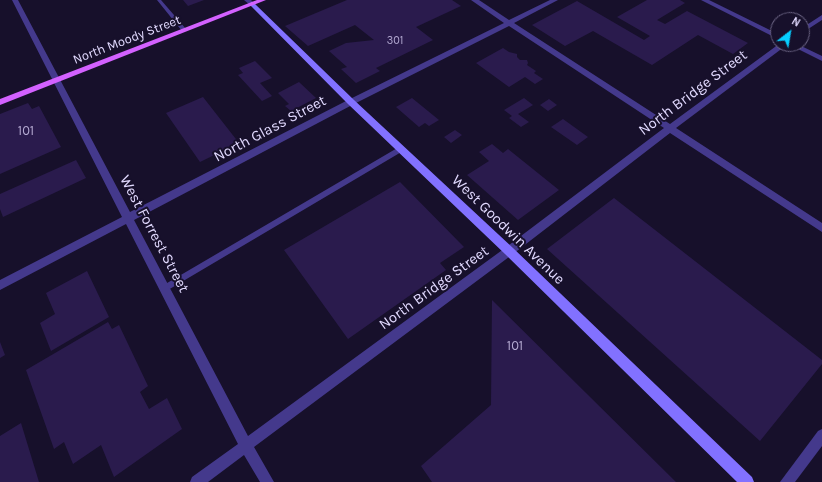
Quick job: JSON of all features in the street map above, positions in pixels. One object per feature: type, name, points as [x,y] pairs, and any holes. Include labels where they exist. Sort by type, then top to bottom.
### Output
[{"type":"main road","name":"North Moody Street","points":[[0,102],[184,30],[249,2],[262,0]]},
{"type":"main road","name":"West Goodwin Avenue","points":[[249,2],[351,102],[509,251],[747,482]]},
{"type":"street","name":"West Forrest Street","points":[[15,0],[246,445],[267,482]]},
{"type":"street","points":[[474,0],[822,228]]},
{"type":"street","name":"North Glass Street","points":[[0,285],[351,102],[555,0]]},
{"type":"street","points":[[704,0],[770,33]]},
{"type":"street","points":[[810,25],[822,17]]},
{"type":"street","name":"North Bridge Street","points":[[197,482],[509,251],[670,128],[773,52]]},
{"type":"street","points":[[806,52],[822,60]]},
{"type":"street","points":[[788,482],[822,434]]},
{"type":"lane","points":[[158,0],[184,30]]},
{"type":"lane","points":[[165,288],[401,149]]},
{"type":"building","points":[[183,0],[204,0],[188,6]]},
{"type":"building","points":[[347,0],[452,0],[461,6],[416,27],[433,40],[376,68],[380,71],[356,83],[341,69],[347,67],[329,51],[346,43],[374,40],[355,25],[308,46],[285,26]]},
{"type":"building","points":[[647,0],[680,0],[685,3],[657,20],[665,24],[687,11],[748,43],[733,54],[698,35],[652,65],[593,31],[565,46],[532,25],[577,1],[644,40],[650,36],[617,17]]},
{"type":"building","points":[[503,48],[509,52],[517,54],[517,57],[520,60],[527,60],[527,65],[536,71],[534,73],[543,79],[535,84],[525,77],[509,87],[476,63]]},
{"type":"building","points":[[255,61],[272,78],[260,83],[272,96],[262,101],[238,75],[243,73],[239,68]]},
{"type":"building","points":[[299,82],[316,98],[291,111],[285,106],[289,104],[278,93]]},
{"type":"building","points":[[203,97],[239,143],[200,162],[166,113]]},
{"type":"building","points":[[412,98],[439,120],[429,126],[425,123],[419,127],[396,107]]},
{"type":"building","points":[[524,98],[533,105],[518,114],[529,122],[521,127],[509,118],[512,116],[504,110]]},
{"type":"building","points":[[549,99],[557,105],[548,111],[540,105]]},
{"type":"building","points":[[28,103],[32,109],[39,106],[61,147],[0,174],[0,114]]},
{"type":"building","points":[[563,119],[588,137],[577,145],[551,127]]},
{"type":"building","points":[[455,130],[462,135],[451,143],[444,137]]},
{"type":"building","points":[[492,144],[503,153],[508,149],[559,190],[518,220],[467,175],[489,161],[479,152]]},
{"type":"building","points":[[76,160],[86,178],[3,217],[0,209],[0,194]]},
{"type":"building","points":[[400,182],[464,247],[440,263],[446,270],[348,339],[284,250]]},
{"type":"building","points":[[614,198],[822,360],[822,364],[760,441],[547,249]]},
{"type":"building","points":[[87,271],[109,317],[51,351],[40,323],[55,314],[46,293]]},
{"type":"building","points":[[492,300],[676,482],[432,482],[421,466],[491,405]]},
{"type":"building","points":[[108,322],[112,329],[119,325],[148,386],[140,392],[149,409],[167,398],[182,429],[114,477],[101,445],[73,464],[64,442],[54,449],[26,370]]},
{"type":"building","points":[[0,342],[5,355],[0,358]]},
{"type":"building","points":[[21,423],[39,482],[0,482],[0,436]]}]
